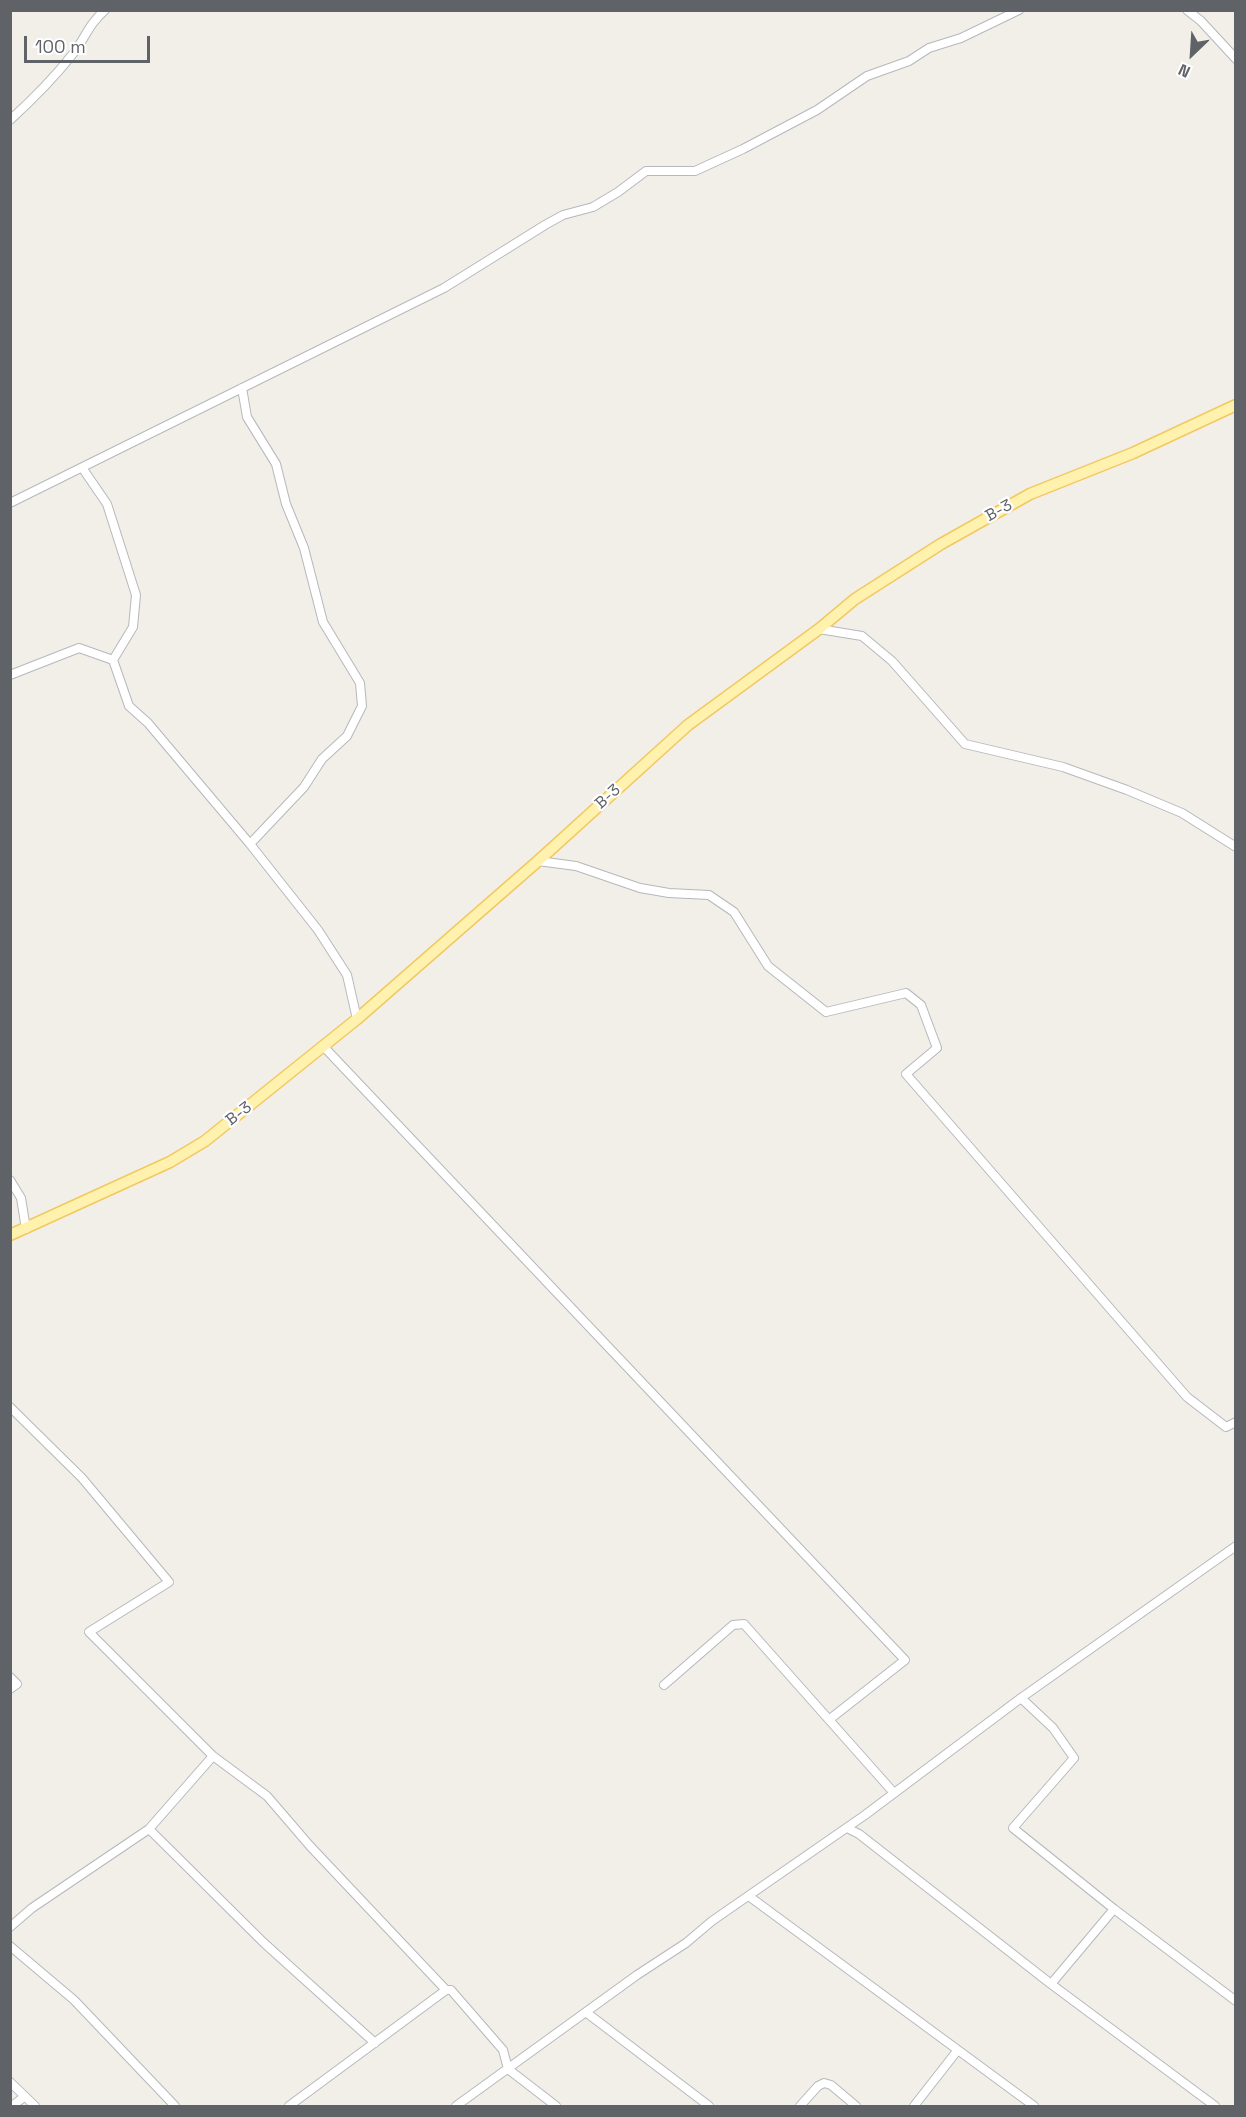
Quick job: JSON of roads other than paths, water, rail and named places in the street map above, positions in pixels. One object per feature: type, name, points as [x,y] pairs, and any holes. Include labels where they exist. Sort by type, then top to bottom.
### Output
[{"type":"main road","name":"B-3","points":[[10,1235],[170,1162],[205,1141],[357,1019],[538,861],[688,724],[819,629],[855,598],[941,543],[1030,494],[1133,453],[1236,405]]},
{"type":"street","points":[[10,120],[43,90],[74,53],[90,23],[105,10]]},
{"type":"street","points":[[10,503],[83,469],[444,288],[563,215],[593,207],[646,171],[695,171],[817,110],[867,76],[909,61],[929,48],[962,38],[1019,10]]},
{"type":"street","points":[[1186,10],[1201,21],[1236,58]]},
{"type":"street","points":[[242,388],[247,417],[276,464],[286,504],[304,548],[323,622],[360,682],[362,706],[347,736],[322,759],[304,787],[250,844]]},
{"type":"street","points":[[83,469],[107,504],[136,596],[133,627],[113,660]]},
{"type":"street","points":[[819,629],[862,636],[892,661],[965,744],[1063,767],[1127,790],[1182,813],[1236,847]]},
{"type":"street","points":[[10,675],[79,648],[113,660]]},
{"type":"street","points":[[113,660],[129,706],[148,723],[250,844],[318,930],[347,975],[357,1019]]},
{"type":"street","points":[[538,861],[576,866],[640,888],[669,893],[709,895],[734,912],[768,966],[826,1012],[906,993],[921,1005],[937,1048],[906,1074],[1187,1397],[1226,1427],[1236,1422]]},
{"type":"street","points":[[324,1047],[905,1660],[830,1719]]},
{"type":"street","points":[[10,1180],[21,1198],[26,1229]]},
{"type":"street","points":[[10,1407],[82,1478],[169,1582],[89,1632],[213,1756],[267,1796],[310,1846],[446,1990],[451,1990],[502,2050],[508,2069],[556,2106]]},
{"type":"street","points":[[456,2106],[712,1921],[847,1828],[1021,1698],[1236,1546]]},
{"type":"street","points":[[664,1685],[733,1625],[744,1624],[894,1793]]},
{"type":"street","points":[[10,1677],[17,1684],[10,1689]]},
{"type":"street","points":[[1021,1698],[1053,1728],[1074,1758],[1013,1828],[1114,1909],[1236,2001]]},
{"type":"street","points":[[10,1927],[32,1908],[149,1829],[213,1756]]},
{"type":"street","points":[[847,1828],[859,1834],[1051,1984],[1215,2106]]},
{"type":"street","points":[[149,1829],[264,1943],[375,2043]]},
{"type":"street","points":[[750,1897],[1034,2106]]},
{"type":"street","points":[[1051,1984],[1114,1909]]},
{"type":"street","points":[[10,1946],[74,2000],[175,2106]]},
{"type":"street","points":[[289,2106],[446,1990]]},
{"type":"street","points":[[587,2013],[709,2106]]},
{"type":"street","points":[[914,2106],[957,2051]]},
{"type":"street","points":[[10,2082],[35,2106]]},
{"type":"street","points":[[800,2106],[818,2086],[825,2083],[856,2106]]},
{"type":"street","points":[[12,2106],[24,2097]]}]
